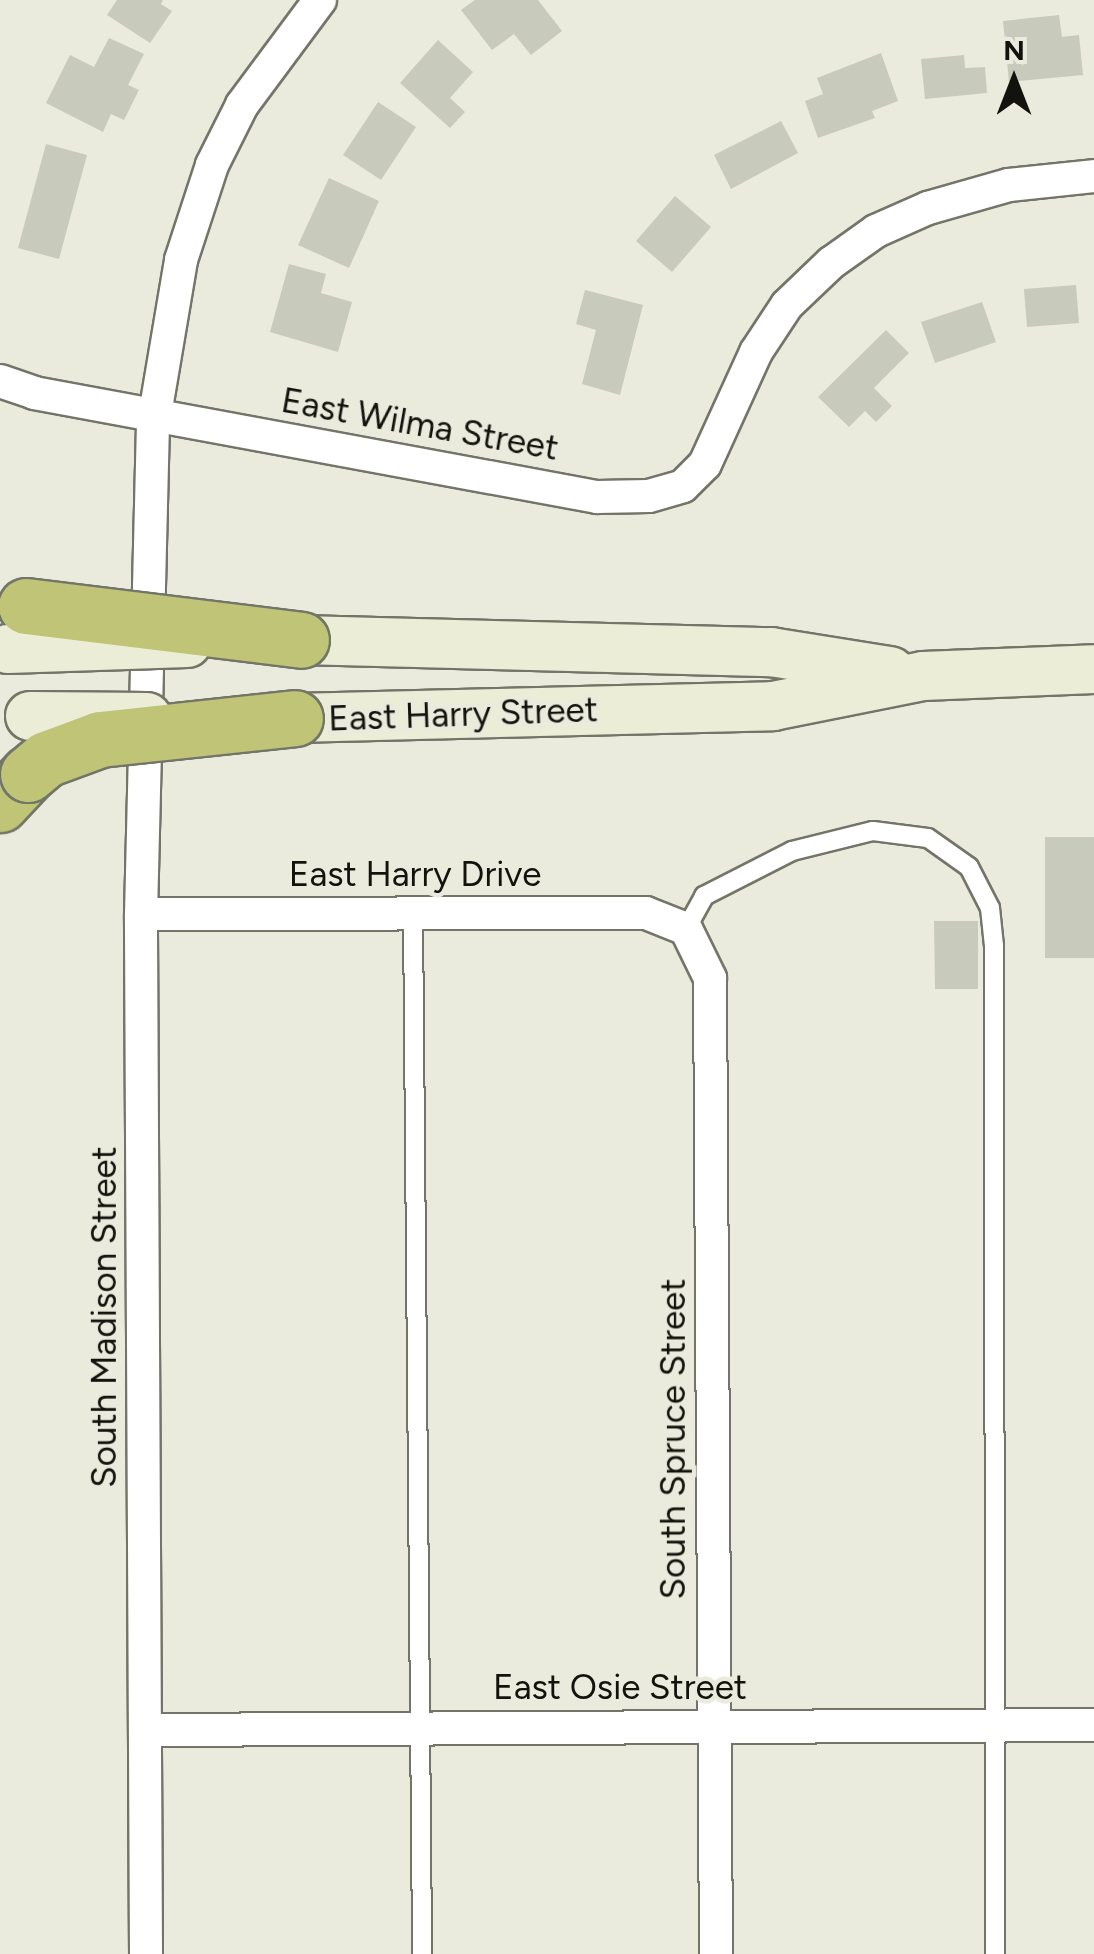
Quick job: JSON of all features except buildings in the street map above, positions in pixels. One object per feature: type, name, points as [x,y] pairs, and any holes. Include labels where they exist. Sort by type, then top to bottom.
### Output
[{"type":"highway","points":[[8,626],[300,640]]},
{"type":"highway","points":[[14,789],[46,758],[100,740],[296,718]]},
{"type":"main road","name":"East Harry Street","points":[[300,640],[771,652],[922,676]]},
{"type":"main road","name":"East Harry Street","points":[[15,716],[296,718],[772,706],[922,676],[1094,669]]},
{"type":"street","name":"South Madison Street","points":[[146,1954],[141,914],[153,426],[158,416],[182,260],[212,165],[242,105],[320,0]]},
{"type":"street","name":"East Wilma Street","points":[[0,381],[34,394],[597,497],[650,496],[683,486],[705,464],[756,352],[787,304],[831,263],[876,231],[928,208],[1009,185],[1094,176]]},
{"type":"street","name":"East Harry Drive","points":[[141,914],[646,913],[686,929]]},
{"type":"street","name":"South Spruce Street","points":[[686,929],[710,978],[716,1954]]},
{"type":"street","name":"East Osie Street","points":[[147,1730],[1094,1724]]},
{"type":"lane","points":[[686,929],[704,896],[792,851],[873,831],[928,838],[969,866],[990,908],[994,946],[996,1954]]},
{"type":"lane","points":[[413,914],[422,1954]]}]
